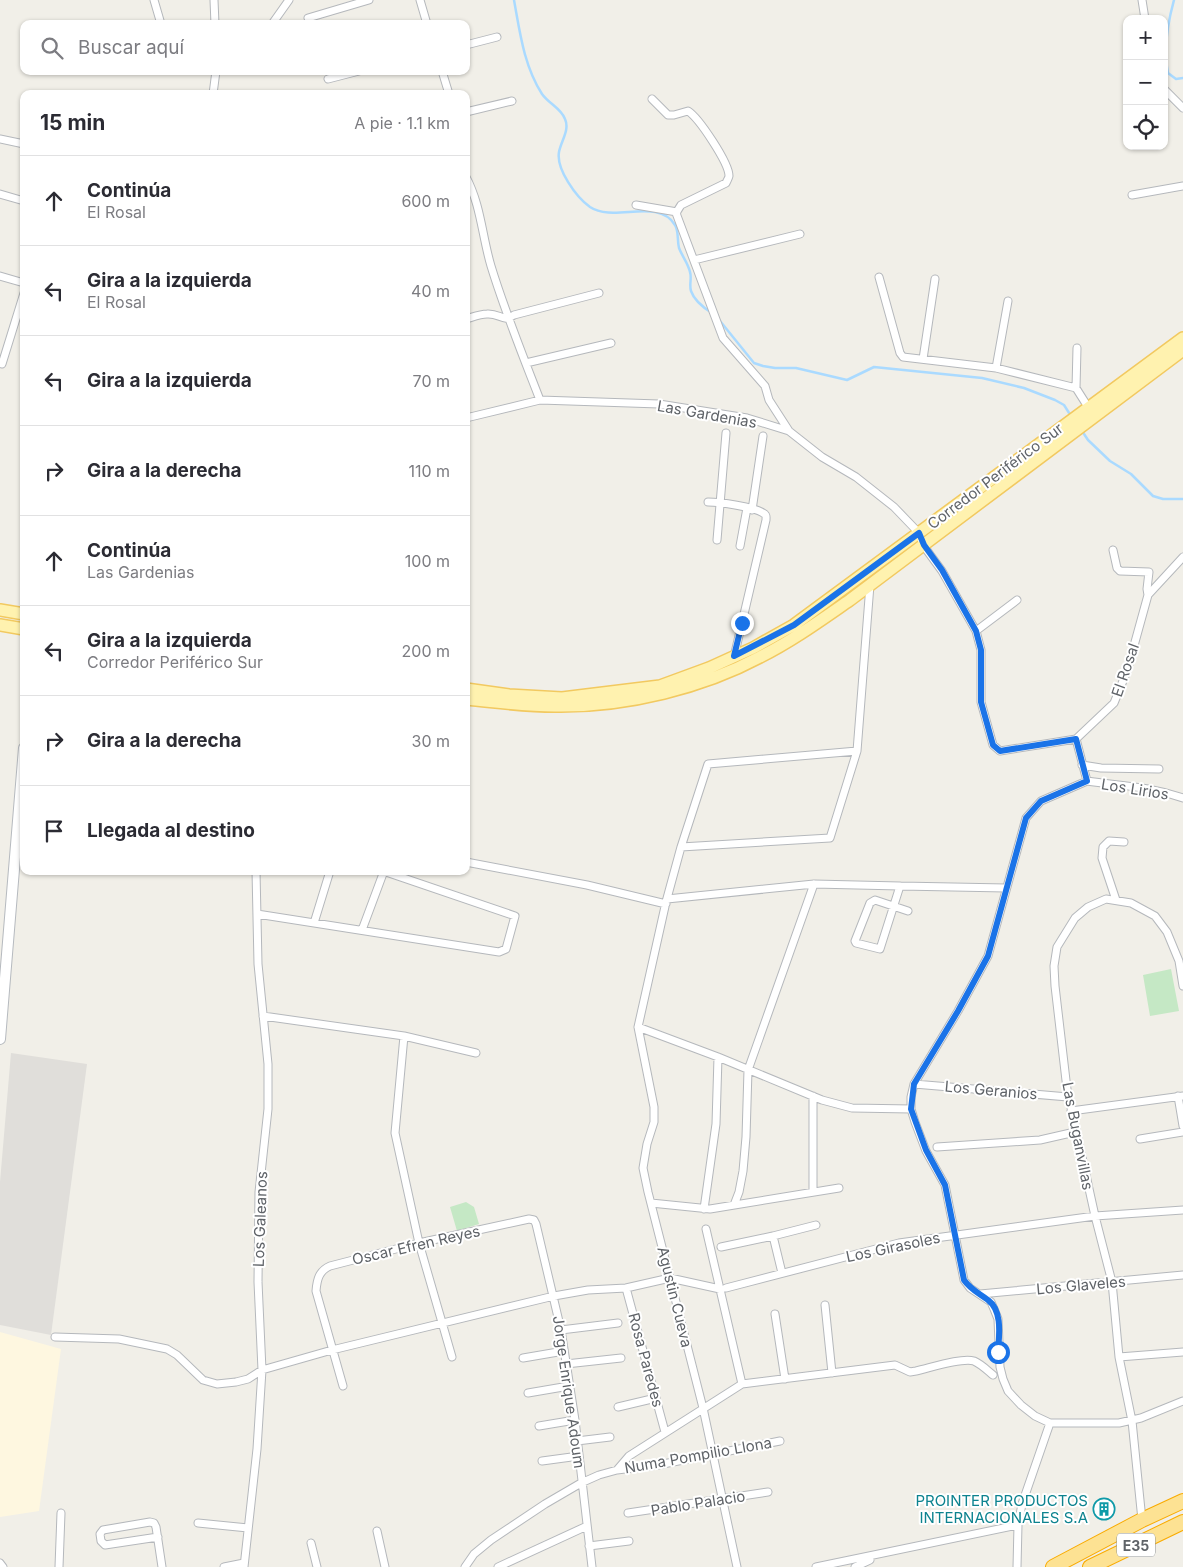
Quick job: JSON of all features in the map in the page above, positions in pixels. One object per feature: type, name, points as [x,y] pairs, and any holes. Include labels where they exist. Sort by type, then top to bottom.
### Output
[{"type":"highway","name":"E35","points":[[1053,1567],[1142,1520],[1183,1502]]},
{"type":"highway","name":"E35","points":[[1090,1567],[1183,1522]]},
{"type":"main road","name":"Corredor Periférico Sur","points":[[470,690],[509,695],[562,698],[617,692],[660,686],[709,668],[734,656],[794,625],[1183,338]]},
{"type":"main road","name":"Corredor Periférico Sur","points":[[470,699],[505,703],[562,706],[618,701],[662,694],[713,678],[759,658],[801,634],[870,585],[1183,350]]},
{"type":"main road","points":[[0,610],[20,613]]},
{"type":"main road","points":[[0,625],[20,628]]},
{"type":"street","points":[[154,0],[160,20]]},
{"type":"street","points":[[214,0],[215,20]]},
{"type":"street","points":[[275,20],[289,0]]},
{"type":"street","points":[[308,18],[347,3],[369,0]]},
{"type":"street","points":[[420,0],[426,20]]},
{"type":"street","points":[[1142,0],[1144,15]]},
{"type":"street","points":[[470,44],[497,37]]},
{"type":"street","points":[[214,90],[215,75]]},
{"type":"street","points":[[328,79],[344,75]]},
{"type":"street","points":[[443,75],[448,90]]},
{"type":"street","points":[[1168,93],[1183,108]]},
{"type":"street","points":[[652,99],[668,115],[680,112],[688,112],[694,115],[712,140],[728,171],[729,176],[726,183],[681,205],[677,212],[723,338],[765,386],[770,400],[789,431]]},
{"type":"street","points":[[470,111],[512,101]]},
{"type":"street","points":[[0,139],[20,143]]},
{"type":"street","points":[[470,186],[474,194],[490,263],[508,319],[540,400]]},
{"type":"street","points":[[1132,195],[1183,186]]},
{"type":"street","points":[[0,194],[20,200]]},
{"type":"street","points":[[636,205],[677,212]]},
{"type":"street","points":[[694,260],[800,234]]},
{"type":"street","points":[[0,276],[20,282]]},
{"type":"street","points":[[879,277],[900,353],[903,356],[996,368],[1076,388]]},
{"type":"street","points":[[923,359],[935,279]]},
{"type":"street","points":[[470,318],[486,314],[508,319],[514,314],[599,293]]},
{"type":"street","points":[[996,368],[1008,301]]},
{"type":"street","points":[[2,364],[20,317]]},
{"type":"street","points":[[526,363],[611,343]]},
{"type":"street","points":[[1077,348],[1076,388],[1088,407]]},
{"type":"street","name":"Las Gardenias","points":[[470,417],[540,400],[658,404],[748,418],[789,431],[822,457],[856,477],[894,507],[919,533],[924,545],[942,570],[976,631],[981,650],[981,702],[987,728],[996,749],[1000,751],[1076,739]]},
{"type":"street","points":[[717,540],[726,433]]},
{"type":"street","points":[[740,546],[750,509],[763,436]]},
{"type":"street","points":[[708,502],[721,502],[763,512],[766,515],[734,656]]},
{"type":"street","points":[[1113,550],[1117,568],[1120,571],[1149,572],[1146,589],[1148,595]]},
{"type":"street","name":"El Rosal","points":[[1076,739],[1114,703],[1127,671],[1148,595],[1183,557]]},
{"type":"street","points":[[681,847],[830,838],[857,751],[870,585]]},
{"type":"street","points":[[976,631],[1017,600]]},
{"type":"street","points":[[1076,739],[1087,781],[1041,801],[1026,818],[988,956],[958,1011],[914,1084],[911,1109],[926,1150],[945,1185],[964,1280],[970,1288],[991,1302],[998,1319],[1000,1367],[1008,1391],[1021,1405],[1035,1416],[1050,1423],[1119,1423],[1132,1421],[1183,1401]]},
{"type":"street","points":[[857,751],[708,764],[681,847],[666,902],[638,1027],[822,1100],[852,1108],[911,1109]]},
{"type":"street","points":[[1082,765],[1101,768],[1159,769]]},
{"type":"street","name":"Los Lirios","points":[[1087,781],[1135,785],[1162,790],[1183,798]]},
{"type":"street","points":[[0,1039],[20,833]]},
{"type":"street","points":[[1124,842],[1109,841],[1103,847],[1102,858],[1116,900],[1131,903],[1155,916],[1167,932],[1178,961],[1183,986]]},
{"type":"street","points":[[470,863],[666,902],[814,884],[1006,888]]},
{"type":"street","name":"Los Galeanos","points":[[244,1565],[257,1449],[262,1370],[258,1282],[259,1192],[268,1109],[268,1073],[258,964],[256,875]]},
{"type":"street","points":[[314,923],[329,875]]},
{"type":"street","points":[[362,930],[382,875]]},
{"type":"street","points":[[258,914],[499,952],[506,949],[515,916],[395,875]]},
{"type":"street","points":[[734,1205],[740,1192],[743,1171],[748,1070],[814,884]]},
{"type":"street","points":[[900,886],[894,907],[880,949],[856,943],[855,940],[870,903],[875,900],[894,907],[908,911]]},
{"type":"street","name":"Las Buganvillas","points":[[1116,900],[1106,899],[1088,907],[1075,918],[1057,947],[1054,966],[1054,986],[1068,1097],[1094,1216],[1112,1282],[1120,1357],[1132,1421],[1142,1520]]},
{"type":"street","points":[[263,1016],[404,1036],[476,1053]]},
{"type":"street","name":"Agustin Cueva","points":[[638,1027],[654,1107],[654,1122],[647,1144],[643,1168],[703,1408],[738,1567]]},
{"type":"street","points":[[404,1036],[396,1133],[420,1243],[452,1357]]},
{"type":"street","points":[[704,1209],[716,1124],[718,1058]]},
{"type":"street","name":"Los Geranios","points":[[914,1084],[1068,1097]]},
{"type":"street","points":[[813,1096],[813,1192]]},
{"type":"street","points":[[1071,1110],[1180,1096],[1183,1126]]},
{"type":"street","points":[[937,1147],[1040,1140],[1075,1132]]},
{"type":"street","points":[[1140,1139],[1183,1132]]},
{"type":"street","points":[[651,1203],[704,1209],[839,1188]]},
{"type":"street","name":"Los Girasoles","points":[[723,1288],[899,1243],[1094,1216],[1183,1210]]},
{"type":"street","name":"Oscar Efren Reyes","points":[[332,1350],[316,1292],[318,1276],[323,1269],[420,1243],[529,1218],[534,1220]]},
{"type":"street","name":"Jorge Enrique Adoum","points":[[534,1220],[561,1330],[579,1456],[592,1567]]},
{"type":"street","points":[[721,1247],[816,1225]]},
{"type":"street","points":[[706,1229],[723,1288],[742,1384]]},
{"type":"street","points":[[773,1236],[782,1273]]},
{"type":"street","name":"Los Glaveles","points":[[980,1294],[1183,1275]]},
{"type":"street","points":[[55,1336],[119,1339],[167,1349],[177,1355],[203,1380],[210,1383],[242,1381],[262,1370],[332,1350],[554,1296],[588,1290],[626,1288],[670,1278],[723,1288]]},
{"type":"street","name":"Rosa Paredes","points":[[626,1288],[665,1432]]},
{"type":"street","points":[[825,1305],[832,1372]]},
{"type":"street","points":[[775,1314],[785,1378]]},
{"type":"street","points":[[561,1330],[618,1322]]},
{"type":"street","points":[[332,1350],[343,1386]]},
{"type":"street","points":[[523,1358],[564,1351]]},
{"type":"street","points":[[1120,1357],[1183,1352]]},
{"type":"street","points":[[566,1364],[621,1358]]},
{"type":"street","points":[[617,1470],[629,1456],[742,1384],[895,1365],[910,1372],[972,1360],[993,1375]]},
{"type":"street","points":[[528,1394],[569,1386]]},
{"type":"street","points":[[618,1407],[656,1398]]},
{"type":"street","points":[[539,1426],[574,1420]]},
{"type":"street","points":[[1017,1567],[1018,1525],[1022,1504],[1050,1423]]},
{"type":"street","points":[[577,1441],[610,1438]]},
{"type":"street","name":"Numa Pompilio Llona","points":[[465,1567],[474,1554],[491,1540],[545,1504],[599,1475],[617,1470],[658,1465],[780,1441]]},
{"type":"street","points":[[542,1461],[579,1456]]},
{"type":"street","name":"Pablo Palacio","points":[[628,1513],[768,1492]]},
{"type":"street","points":[[59,1567],[61,1513]]},
{"type":"street","points":[[158,1537],[105,1545],[101,1541],[100,1534],[103,1530],[150,1522],[154,1523],[158,1537],[162,1567]]},
{"type":"street","points":[[198,1523],[248,1528]]},
{"type":"street","points":[[816,1567],[1018,1525]]},
{"type":"street","points":[[498,1567],[587,1526]]},
{"type":"street","points":[[377,1531],[385,1567]]},
{"type":"street","points":[[589,1546],[629,1541]]},
{"type":"street","points":[[311,1543],[318,1567]]},
{"type":"street","points":[[855,1567],[863,1562],[891,1552]]},
{"type":"street","points":[[0,1563],[2,1567]]},
{"type":"street","points":[[224,1567],[244,1565]]},
{"type":"shaded area","points":[[11,1053],[87,1064],[51,1335],[0,1325],[0,1182]]},
{"type":"shaded area","points":[[0,1332],[61,1349],[39,1511],[0,1517]]},
{"type":"green space","points":[[1171,969],[1179,1011],[1150,1016],[1143,975]]},
{"type":"green space","points":[[466,1202],[474,1207],[479,1224],[457,1231],[450,1207]]},
{"type":"waterway","points":[[514,0],[518,25],[531,72],[542,94],[561,112],[566,123],[566,131],[559,152],[559,159],[564,174],[573,190],[590,207],[600,211],[611,213],[647,211],[667,217],[676,228],[679,248],[690,272],[690,289],[692,294],[700,304],[712,313]]},
{"type":"waterway","points":[[1174,0],[1167,36],[1166,55],[1168,73],[1176,79],[1183,78]]},
{"type":"waterway","points":[[716,316],[754,363],[763,366],[796,368],[847,380],[874,367],[982,378],[1024,388],[1055,400],[1064,405],[1071,416]]},
{"type":"waterway","points":[[1082,431],[1088,440],[1110,461],[1131,474],[1153,496],[1163,499],[1183,499]]},
{"type":"place","name":"PROINTER PRODUCTOS INTERNACIONALES S.A","points":[[1104,1509]]},
{"type":"route","points":[[742,623],[734,656],[754,648],[794,625],[919,533],[924,545],[942,570],[976,631],[981,650],[981,702],[987,728],[996,749],[1000,751],[1076,739],[1087,781],[1041,801],[1026,818],[991,938],[988,956],[958,1011],[914,1084],[911,1097],[911,1109],[915,1122],[926,1150],[945,1185],[964,1280],[970,1288],[991,1302],[998,1319],[998,1352]]}]
